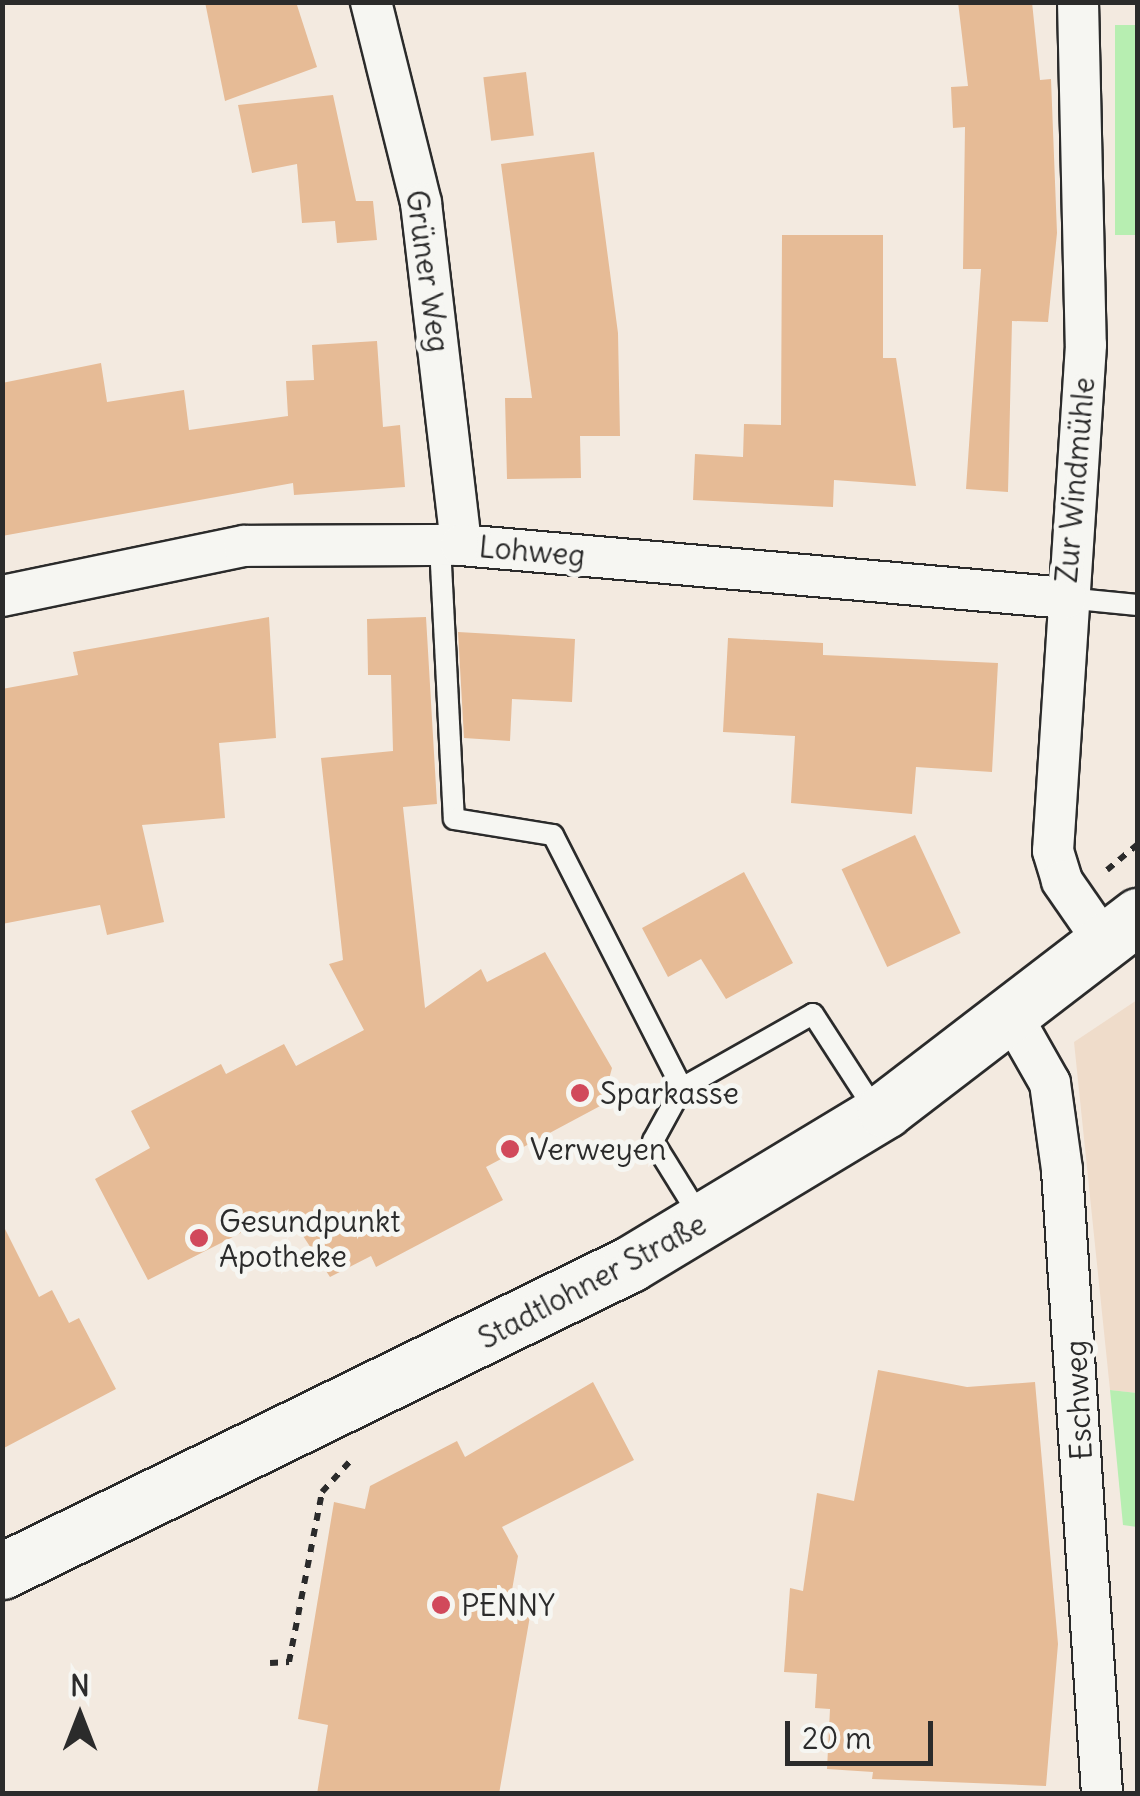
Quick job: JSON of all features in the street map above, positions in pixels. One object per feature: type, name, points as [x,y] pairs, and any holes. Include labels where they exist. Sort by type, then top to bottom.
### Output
[{"type":"main road","name":"Stadtlohner Straße","points":[[2,1572],[369,1400],[703,1222],[877,1114],[1013,1018],[1121,930]]},
{"type":"street","name":"Grüner Weg","points":[[371,2],[421,203],[450,545]]},
{"type":"street","name":"Zur Windmühle","points":[[1078,2],[1086,344],[1066,598],[1053,851],[1074,898],[1121,930]]},
{"type":"street","name":"Lohweg","points":[[2,596],[244,546],[450,545],[1066,598]]},
{"type":"street","name":"Eschweg","points":[[1013,1018],[1040,1053],[1062,1170],[1102,1794]]},
{"type":"lane","points":[[450,545],[454,819],[553,834],[682,1088]]},
{"type":"lane","points":[[1066,598],[1138,604]]},
{"type":"lane","points":[[703,1222],[654,1141],[682,1088],[813,1014],[877,1114]]},
{"type":"path","points":[[1074,898],[1138,844]]},
{"type":"path","points":[[270,1663],[288,1662],[322,1492],[356,1453]]},
{"type":"shaded area","points":[[1137,1000],[1137,1393],[1110,1390],[1074,1042]]},
{"type":"green space","points":[[1115,25],[1137,25],[1137,235],[1115,235]]},
{"type":"green space","points":[[1110,1390],[1137,1393],[1137,1527],[1123,1525]]},
{"type":"building","points":[[205,2],[296,2],[317,67],[225,101]]},
{"type":"building","points":[[958,2],[1032,2],[1040,80],[1051,79],[1057,233],[1048,322],[1012,321],[1008,492],[966,489],[981,269],[963,269],[965,127],[953,128],[951,87],[968,86]]},
{"type":"building","points":[[526,72],[534,136],[491,141],[483,77]]},
{"type":"building","points":[[333,95],[356,201],[373,201],[377,240],[337,243],[335,221],[302,223],[297,164],[252,173],[238,105]]},
{"type":"building","points":[[594,152],[618,333],[620,436],[580,436],[581,478],[507,479],[505,398],[532,398],[501,164]]},
{"type":"building","points":[[782,235],[883,235],[883,358],[896,358],[916,486],[834,480],[833,507],[693,500],[695,454],[743,457],[744,424],[781,425]]},
{"type":"building","points":[[377,341],[383,427],[400,425],[405,487],[294,495],[293,483],[2,536],[2,383],[101,363],[107,402],[184,390],[189,430],[288,416],[286,381],[314,380],[312,345]]},
{"type":"building","points":[[269,617],[276,738],[219,743],[225,818],[142,825],[164,922],[107,935],[100,905],[2,924],[2,689],[78,675],[73,652]]},
{"type":"building","points":[[426,617],[437,804],[403,807],[425,1008],[481,969],[487,982],[545,952],[612,1068],[602,1105],[486,1167],[503,1200],[376,1267],[371,1256],[330,1277],[286,1210],[148,1280],[95,1179],[150,1148],[131,1111],[221,1064],[226,1074],[284,1044],[296,1066],[364,1030],[329,964],[343,960],[321,758],[393,751],[391,675],[368,675],[367,619]]},
{"type":"building","points":[[458,632],[575,639],[572,702],[512,699],[510,741],[464,738]]},
{"type":"building","points":[[728,638],[823,643],[823,655],[998,663],[992,772],[916,767],[912,814],[791,803],[795,736],[723,732]]},
{"type":"building","points":[[915,835],[961,933],[887,967],[842,869]]},
{"type":"building","points":[[744,872],[793,963],[726,999],[701,959],[668,977],[642,928]]},
{"type":"building","points":[[2,1223],[39,1297],[52,1290],[69,1323],[79,1318],[116,1389],[2,1449]]},
{"type":"building","points":[[878,1370],[967,1387],[1035,1382],[1058,1644],[1046,1786],[872,1779],[873,1772],[827,1769],[830,1709],[815,1708],[817,1674],[784,1672],[790,1588],[803,1591],[817,1493],[854,1501]]},
{"type":"building","name":"PENNY","points":[[593,1382],[634,1460],[502,1527],[518,1556],[512,1590],[534,1593],[499,1794],[317,1794],[328,1725],[298,1719],[334,1502],[365,1509],[370,1486],[457,1441],[465,1457]]},
{"type":"place","name":"Sparkasse","points":[[580,1093]]},
{"type":"place","name":"Verweyen","points":[[510,1149]]},
{"type":"place","name":"Gesundpunkt Apotheke","points":[[199,1238]]},
{"type":"place","name":"PENNY","points":[[441,1605]]}]
